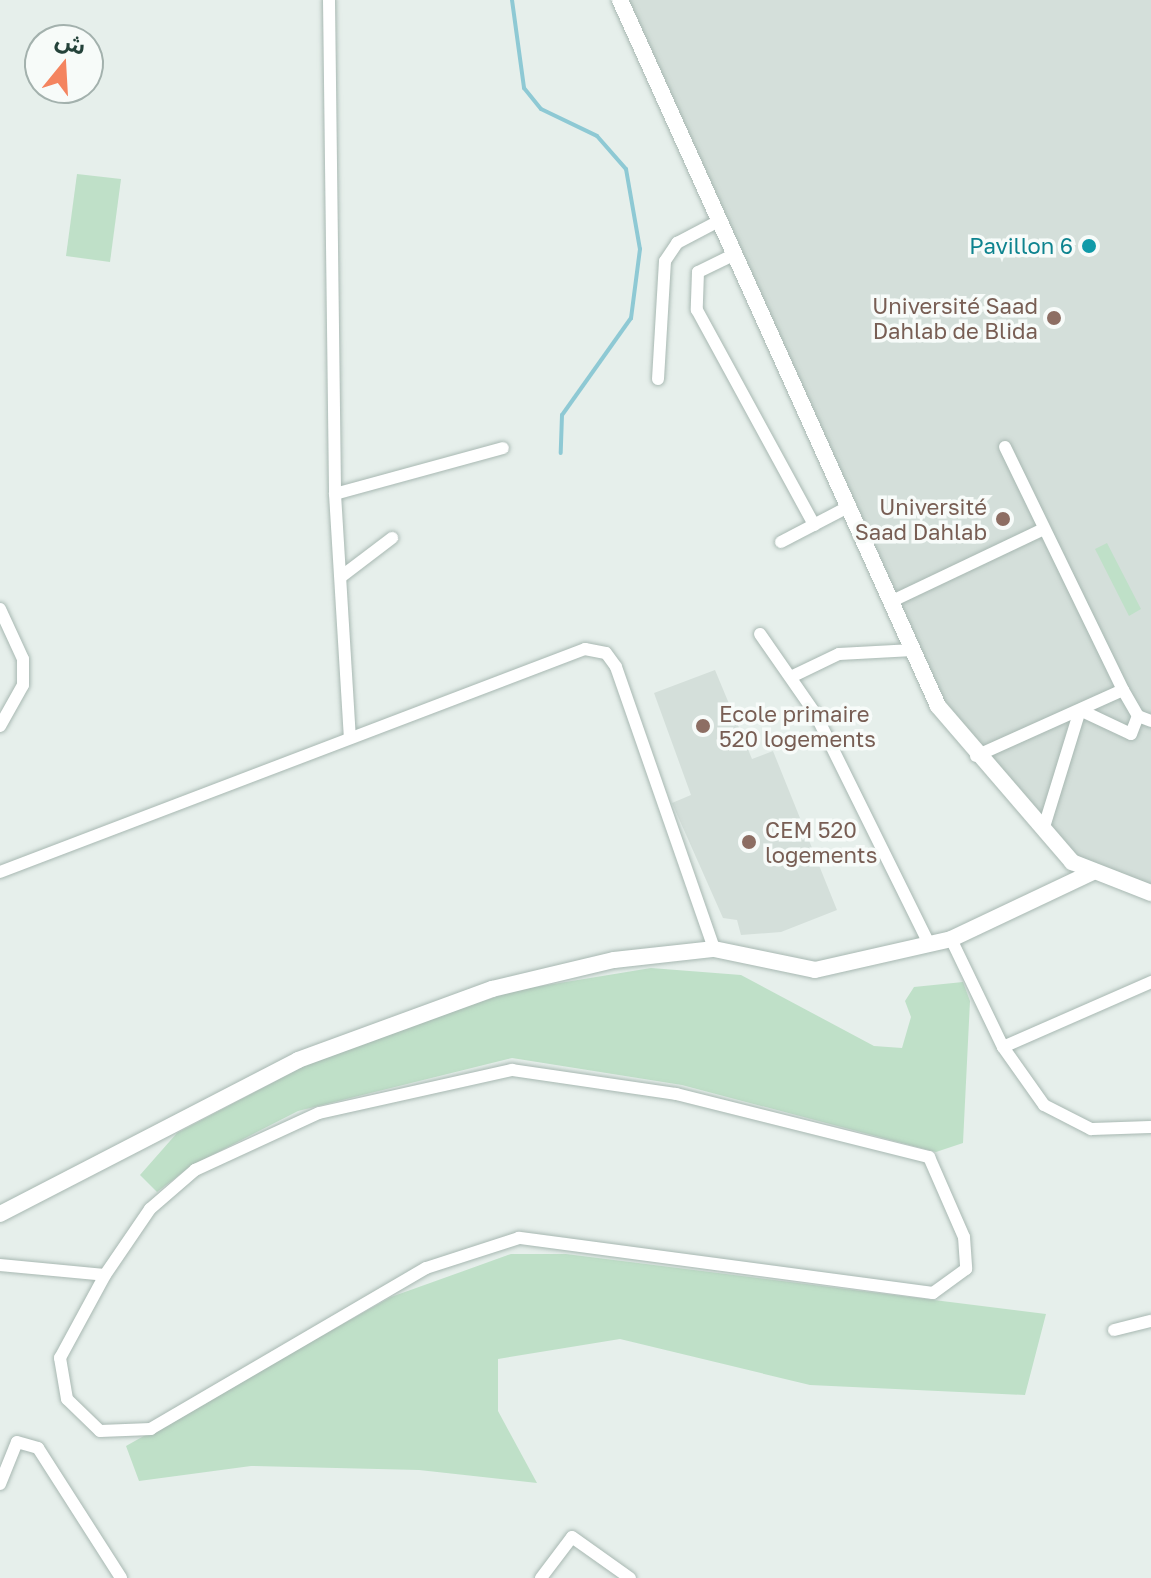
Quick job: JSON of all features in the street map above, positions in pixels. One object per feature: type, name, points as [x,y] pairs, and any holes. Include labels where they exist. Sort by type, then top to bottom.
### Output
[{"type":"street","points":[[329,0],[335,494],[350,738]]},
{"type":"street","points":[[620,0],[715,223],[733,255],[850,506],[938,706],[976,756],[1044,827],[1072,862],[1151,893]]},
{"type":"street","points":[[658,379],[665,261],[677,243],[715,223]]},
{"type":"street","points":[[733,255],[698,272],[697,310],[814,525]]},
{"type":"street","points":[[1005,447],[1123,690],[1145,719],[1131,734],[1080,710]]},
{"type":"street","points":[[335,494],[503,448]]},
{"type":"street","points":[[781,542],[850,506]]},
{"type":"street","points":[[890,602],[1044,529]]},
{"type":"street","points":[[342,576],[392,538]]},
{"type":"street","points":[[0,609],[23,659],[23,685],[0,726]]},
{"type":"street","points":[[760,634],[793,676],[929,944]]},
{"type":"street","points":[[0,872],[585,649],[606,653],[714,949]]},
{"type":"street","points":[[793,676],[839,654],[913,650]]},
{"type":"street","points":[[976,756],[1123,690]]},
{"type":"street","points":[[1044,827],[1080,710]]},
{"type":"street","points":[[0,1214],[99,1167],[204,1103],[311,1055],[492,989],[614,960],[714,949],[815,970],[951,939],[1093,872]]},
{"type":"street","points":[[951,939],[1003,1047],[1023,1081],[1064,1120],[1130,1132],[1151,1127]]},
{"type":"street","points":[[1003,1047],[1151,982]]},
{"type":"street","points":[[512,1070],[676,1094],[929,1157],[968,1255],[953,1282],[933,1293],[519,1238],[426,1268],[151,1429],[121,1436],[83,1420],[60,1379],[60,1358],[105,1275],[150,1209],[195,1170],[242,1146],[319,1113],[512,1070]]},
{"type":"street","points":[[0,1265],[105,1275]]},
{"type":"street","points":[[1114,1330],[1151,1321]]},
{"type":"street","points":[[0,1484],[17,1442],[38,1448],[121,1578]]},
{"type":"street","points":[[541,1578],[572,1537],[630,1578]]},
{"type":"shaded area","name":"Université Saad Dahlab","points":[[620,0],[1151,0],[1151,893],[1073,862],[938,706]]},
{"type":"shaded area","name":"CEM 520 logements","points":[[715,670],[752,759],[773,751],[837,910],[781,932],[741,935],[737,920],[723,918],[672,803],[691,795],[654,693]]},
{"type":"green space","points":[[77,174],[121,179],[110,262],[66,256]]},
{"type":"green space","points":[[1107,543],[1141,609],[1129,616],[1095,549]]},
{"type":"green space","points":[[651,968],[741,975],[874,1046],[902,1048],[911,1017],[905,1001],[914,987],[963,982],[970,1001],[963,1143],[936,1152],[682,1085],[512,1058],[298,1111],[191,1166],[157,1192],[140,1175],[177,1133],[335,1050],[517,990]]},
{"type":"green space","points":[[511,1254],[566,1254],[1046,1314],[1025,1395],[810,1385],[620,1339],[498,1359],[498,1411],[537,1483],[419,1470],[251,1466],[139,1481],[126,1446],[391,1297]]},
{"type":"waterway","points":[[512,0],[524,88],[541,109],[597,136],[626,169],[640,249],[631,318],[562,415],[561,453]]},
{"type":"place","name":"Pavillon 6","points":[[1089,246]]},
{"type":"place","name":"Université Saad Dahlab de Blida","points":[[1054,318]]},
{"type":"place","name":"Université Saad Dahlab","points":[[1003,519]]},
{"type":"place","name":"Ecole primaire 520 logements","points":[[703,726]]},
{"type":"place","name":"CEM 520 logements","points":[[749,842]]}]
